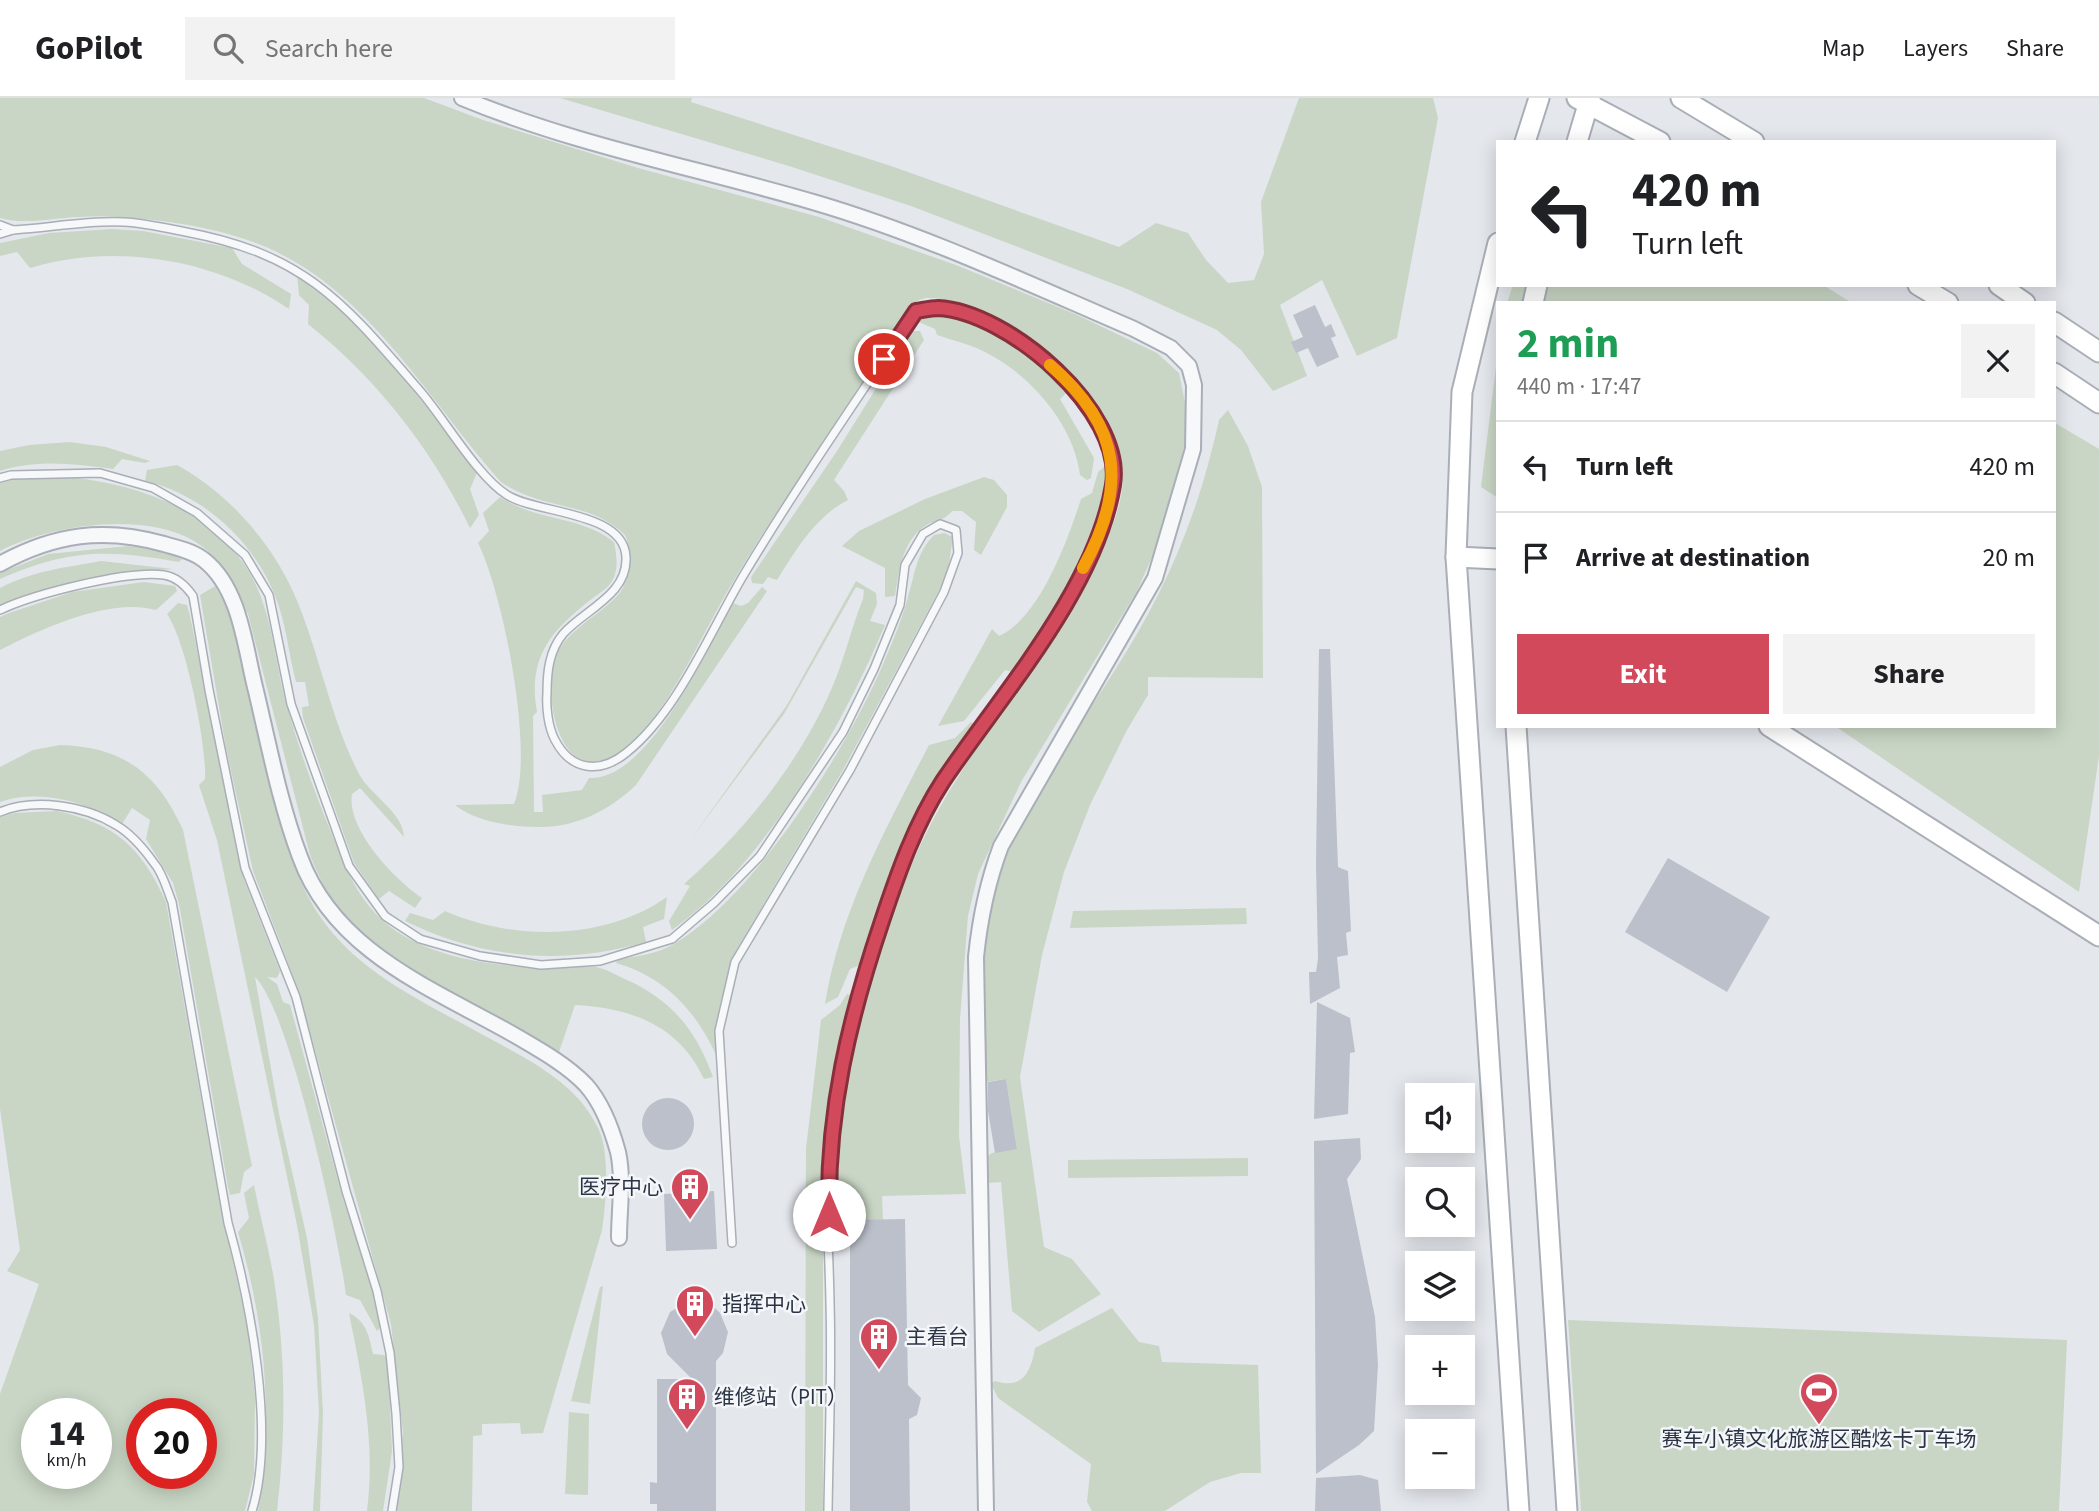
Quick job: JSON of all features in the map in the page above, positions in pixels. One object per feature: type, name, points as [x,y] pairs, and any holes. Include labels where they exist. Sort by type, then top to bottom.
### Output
[{"type":"street","points":[[462,98],[612,148],[815,202],[887,228],[1134,329],[1171,348],[1189,366],[1194,385],[1194,449],[1155,578],[1001,846],[988,880],[980,925],[976,957],[986,1511]]},
{"type":"street","points":[[1526,140],[1539,98]]},
{"type":"street","points":[[1681,98],[1751,140]]},
{"type":"street","points":[[1577,140],[1585,100],[1656,140]]},
{"type":"street","points":[[1496,251],[1462,392],[1456,557],[1519,1511]]},
{"type":"street","points":[[1921,287],[1945,301]]},
{"type":"street","points":[[2002,287],[2022,301]]},
{"type":"street","points":[[2056,323],[2099,352]]},
{"type":"street","points":[[2056,374],[2099,403]]},
{"type":"street","points":[[0,564],[32,546],[98,533],[146,539],[183,549],[203,559],[213,569],[222,580],[238,616],[290,825],[314,890],[341,926],[368,950],[401,973],[531,1044],[586,1086],[601,1106],[619,1156],[618,1238]]},
{"type":"street","points":[[1456,557],[1496,559]]},
{"type":"street","points":[[1516,728],[1567,1511]]},
{"type":"street","points":[[1772,728],[2099,936]]},
{"type":"lane","points":[[0,234],[13,230],[123,222],[233,241],[279,259],[319,284],[357,319],[433,405],[482,471],[505,494],[531,505],[599,523],[619,537],[626,556],[622,578],[609,597],[561,636],[547,664],[546,703],[554,739],[572,761],[587,769],[605,766],[625,754],[651,729],[744,574],[916,311],[939,308],[980,320],[1015,339],[1052,367],[1081,396],[1103,432],[1114,466],[1107,510],[1090,555],[1063,604],[942,784],[912,838],[861,984],[844,1052],[832,1118],[828,1188],[828,1511]]},
{"type":"lane","points":[[0,225],[13,230]]},
{"type":"lane","points":[[0,478],[11,475],[100,473],[153,488],[197,513],[245,555],[269,595],[294,715],[327,810],[349,866],[356,876],[385,916],[420,939],[480,956],[541,965],[600,961],[672,939],[760,856],[842,732],[874,669],[900,605],[905,565],[923,534],[940,524],[956,530],[958,553],[944,593],[850,770],[735,962],[719,1031],[732,1244]]},
{"type":"lane","points":[[0,610],[58,591],[139,575],[166,575],[185,584],[193,596],[208,690],[245,868],[296,997],[346,1191],[377,1291],[390,1353],[396,1414],[399,1467],[392,1511]]},
{"type":"lane","points":[[0,812],[14,806],[40,804],[79,811],[115,824],[157,865],[172,902],[228,1223],[242,1270],[256,1355],[260,1448],[252,1511]]},
{"type":"green space","points":[[0,98],[424,98],[483,120],[638,168],[819,217],[956,265],[1075,314],[1157,353],[1179,373],[1185,402],[1186,438],[1167,523],[1137,591],[1021,782],[978,874],[968,916],[960,1019],[959,1136],[966,1194],[882,1196],[883,1220],[850,1220],[837,1204],[835,1195],[837,1146],[844,1094],[868,986],[885,932],[926,833],[950,790],[1069,609],[1098,558],[1115,520],[1123,479],[1121,458],[1105,418],[1076,381],[1043,350],[990,317],[943,299],[917,301],[904,316],[862,385],[772,519],[663,705],[625,750],[608,761],[590,764],[577,758],[566,747],[559,732],[551,695],[552,677],[555,661],[566,640],[613,600],[624,586],[630,560],[625,535],[596,516],[533,498],[501,482],[378,332],[351,304],[290,259],[247,240],[185,224],[102,216],[29,221],[0,218]]},
{"type":"green space","points":[[560,98],[692,98],[691,102],[891,166],[1119,247],[1156,223],[1188,233],[1206,260],[1228,283],[1254,280],[1264,254],[1261,202],[1299,98],[1433,98],[1438,118],[1397,338],[1357,356],[1322,280],[1280,305],[1307,376],[1273,391],[1241,350],[1217,330],[1127,289],[911,206],[789,166]]},
{"type":"green space","points":[[112,229],[143,231],[232,248],[242,264],[291,294],[289,309],[230,278],[164,260],[96,256],[62,260],[30,268],[17,252],[0,256],[0,243],[49,233]]},
{"type":"green space","points":[[297,275],[372,342],[416,393],[477,473],[470,489],[479,515],[470,528],[438,470],[400,417],[357,368],[308,324],[309,305],[299,295]]},
{"type":"green space","points":[[1512,287],[1826,287],[1849,301],[1508,301]]},
{"type":"green space","points":[[935,313],[991,332],[1023,351],[1053,377],[1067,392],[1060,399],[1094,458],[1091,478],[1087,480],[1080,475],[1069,437],[1059,419],[1032,386],[1000,361],[978,349],[937,335],[935,329],[919,322],[923,315]]},
{"type":"green space","points":[[912,331],[920,331],[924,340],[834,480],[848,500],[816,525],[777,580],[768,577],[763,584],[752,583],[751,577],[837,451]]},
{"type":"green space","points":[[1496,367],[1496,497],[1481,487]]},
{"type":"green space","points":[[1228,410],[1248,446],[1262,487],[1263,678],[1148,677],[1148,695],[1127,730],[1090,805],[1064,872],[1042,955],[1020,1077],[1044,1247],[1072,1259],[1101,1294],[1039,1332],[1012,1311],[1001,1182],[988,1183],[984,1159],[992,1153],[1017,1148],[1006,1079],[984,1082],[983,969],[992,902],[1000,873],[1026,814],[1060,754],[1132,643],[1164,582],[1190,521],[1219,420]]},
{"type":"green space","points":[[2056,424],[2099,449],[2099,756],[2079,892],[1838,728],[2056,728]]},
{"type":"green space","points":[[70,442],[106,447],[150,461],[145,463],[122,459],[113,469],[42,464],[0,471],[0,451],[29,445]]},
{"type":"green space","points":[[1108,464],[1108,489],[1102,516],[1091,544],[1060,600],[1013,672],[1005,670],[964,721],[938,726],[992,629],[999,636],[1014,627],[1040,595],[1060,555],[1081,499],[1092,493],[1098,472]]},
{"type":"green space","points":[[177,465],[215,491],[249,523],[289,582],[306,624],[349,753],[364,782],[398,820],[404,837],[360,788],[352,794],[352,808],[357,822],[364,838],[386,866],[422,898],[415,908],[389,891],[379,899],[354,863],[303,718],[302,707],[309,706],[305,682],[296,682],[274,593],[253,555],[223,522],[205,508],[166,487],[145,481],[147,470]]},
{"type":"green space","points":[[47,476],[113,484],[145,493],[175,506],[203,522],[227,544],[247,569],[262,600],[285,699],[321,806],[353,881],[369,906],[386,923],[428,948],[476,961],[549,968],[590,966],[611,972],[642,987],[680,1018],[699,1045],[713,1077],[704,1079],[694,1060],[681,1045],[651,1023],[634,1015],[596,1007],[575,1005],[558,1055],[431,985],[384,953],[353,927],[331,898],[310,855],[248,614],[220,564],[194,541],[173,532],[149,526],[123,524],[70,528],[44,534],[0,551],[0,483],[21,477]]},
{"type":"green space","points":[[984,477],[994,480],[1007,495],[1007,507],[981,555],[974,550],[976,522],[962,511],[952,511],[917,532],[906,548],[895,596],[885,597],[885,568],[842,546],[859,531],[925,499]]},
{"type":"green space","points":[[500,497],[529,511],[573,522],[601,533],[614,542],[617,562],[612,582],[566,621],[546,646],[540,660],[535,692],[537,712],[533,716],[534,812],[543,812],[542,795],[582,790],[589,778],[611,773],[633,758],[674,709],[733,603],[741,606],[748,603],[762,587],[767,591],[636,785],[597,813],[558,826],[527,827],[495,822],[479,818],[455,805],[514,804],[520,780],[521,749],[513,673],[497,598],[478,543],[489,531],[483,513]]},
{"type":"green space","points":[[944,533],[953,537],[949,564],[942,585],[843,770],[737,949],[720,1004],[716,1055],[699,1024],[677,998],[649,977],[616,963],[618,959],[664,949],[696,929],[729,899],[761,863],[792,822],[847,737],[891,646],[920,556],[934,535]]},
{"type":"green space","points":[[128,546],[157,550],[182,559],[179,562],[130,555],[88,554],[47,562],[0,579],[0,573],[48,554]]},
{"type":"green space","points":[[101,561],[173,569],[128,573],[85,581],[0,606],[0,588],[13,582],[50,570]]},
{"type":"green space","points":[[856,581],[876,593],[877,604],[870,621],[885,625],[846,707],[823,750],[769,832],[706,902],[672,930],[669,921],[690,886],[684,884],[728,842],[768,795],[818,717],[836,679],[863,599],[864,590],[856,587],[784,714],[691,839],[787,705]]},
{"type":"green space","points":[[144,582],[175,586],[177,591],[156,610],[137,607],[97,611],[35,633],[0,650],[0,617],[72,592]]},
{"type":"green space","points":[[215,586],[227,606],[234,630],[292,858],[307,893],[327,926],[361,960],[401,989],[551,1074],[579,1099],[590,1113],[602,1140],[606,1179],[602,1230],[543,1433],[521,1434],[520,1423],[482,1424],[482,1435],[473,1436],[472,1511],[396,1511],[403,1432],[391,1324],[298,989],[253,871],[226,748],[200,595]]},
{"type":"green space","points":[[178,603],[187,605],[190,616],[244,880],[280,971],[277,978],[267,977],[277,984],[283,1002],[290,1005],[343,1199],[372,1285],[382,1326],[377,1331],[360,1300],[346,1295],[334,1226],[297,1077],[269,998],[255,977],[279,1114],[307,1238],[318,1318],[323,1414],[320,1511],[313,1511],[319,1412],[314,1325],[297,1225],[217,840],[199,785],[205,779],[205,763],[199,719],[181,646],[167,614]]},
{"type":"green space","points":[[971,722],[976,725],[946,763],[912,824],[879,904],[860,965],[850,969],[838,997],[825,1004],[832,970],[853,903],[881,839],[929,745],[955,738]]},
{"type":"green space","points":[[60,745],[103,751],[136,767],[162,793],[183,830],[252,1166],[244,1172],[240,1193],[230,1195],[228,1187],[179,904],[173,883],[146,839],[150,820],[132,808],[122,824],[94,809],[47,797],[30,796],[0,802],[0,767],[33,750]]},
{"type":"green space","points":[[57,811],[78,816],[111,831],[136,852],[147,866],[166,902],[219,1199],[248,1329],[255,1397],[254,1474],[245,1511],[0,1511],[0,1394],[39,1284],[7,1271],[20,1250],[0,1109],[0,817],[15,813]]},
{"type":"green space","points":[[667,897],[664,919],[643,927],[646,942],[584,954],[523,955],[493,951],[463,944],[405,921],[410,913],[433,920],[445,911],[500,928],[558,932],[615,922]]},
{"type":"green space","points":[[1246,908],[1247,924],[1070,928],[1073,911]]},
{"type":"green space","points":[[847,994],[850,995],[851,1002],[831,1093],[823,1181],[823,1511],[805,1511],[806,1149],[821,1020],[840,1005]]},
{"type":"green space","points":[[1248,1158],[1248,1176],[1068,1178],[1068,1160]]},
{"type":"green space","points":[[254,1185],[272,1268],[281,1338],[283,1424],[277,1511],[258,1511],[265,1441],[264,1370],[255,1300],[238,1232],[249,1218],[244,1193]]},
{"type":"green space","points":[[603,1286],[590,1404],[571,1401],[600,1287]]},
{"type":"green space","points":[[1112,1308],[1139,1342],[1159,1346],[1162,1362],[1258,1365],[1261,1473],[1241,1473],[1210,1482],[1165,1511],[1092,1511],[1087,1502],[1091,1464],[998,1398],[991,1384],[995,1381],[1018,1381],[1028,1371],[1035,1348]]},
{"type":"green space","points":[[349,1313],[363,1325],[373,1354],[384,1355],[388,1360],[392,1451],[383,1511],[367,1511],[369,1436]]},
{"type":"green space","name":"赛车小镇文化旅游区酷炫卡丁车场","points":[[1568,1320],[2067,1340],[2059,1511],[1581,1511]]},
{"type":"green space","points":[[569,1412],[589,1414],[588,1495],[565,1494]]},
{"type":"building","points":[[1315,305],[1325,327],[1331,324],[1336,336],[1331,338],[1339,357],[1317,367],[1308,348],[1296,353],[1291,342],[1303,337],[1293,315]]},
{"type":"building","points":[[1319,649],[1330,649],[1338,867],[1348,871],[1351,931],[1346,933],[1348,955],[1337,957],[1340,988],[1310,1004],[1309,972],[1316,972],[1318,959],[1316,864]]},
{"type":"building","points":[[1668,858],[1770,917],[1727,992],[1625,932]]},
{"type":"building","points":[[1317,1002],[1350,1018],[1355,1052],[1350,1053],[1348,1114],[1314,1119]]},
{"type":"building","points":[[1006,1079],[1017,1149],[995,1153],[988,1111],[988,1082]]},
{"type":"building","points":[[668,1098],[687,1105],[694,1124],[687,1143],[668,1150],[649,1143],[642,1124],[649,1105]]},
{"type":"building","points":[[1360,1138],[1361,1159],[1347,1179],[1375,1317],[1378,1365],[1374,1431],[1359,1445],[1316,1474],[1314,1141]]},
{"type":"building","name":"医疗中心","points":[[714,1191],[717,1249],[666,1251],[664,1194]]},
{"type":"building","name":"主看台","points":[[905,1219],[908,1385],[921,1398],[917,1415],[909,1419],[910,1511],[850,1511],[850,1220]]},
{"type":"building","name":"维修站（PIT）","points":[[689,1301],[712,1305],[720,1313],[728,1332],[723,1353],[716,1361],[716,1511],[657,1511],[657,1504],[650,1504],[650,1482],[657,1483],[657,1379],[692,1379],[667,1354],[661,1333],[670,1312]]},
{"type":"building","points":[[1360,1475],[1378,1480],[1381,1511],[1315,1511],[1316,1478]]},
{"type":"slow traffic","points":[[1050,365],[1081,396],[1103,432],[1114,466],[1114,482],[1107,510],[1083,568]]},
{"type":"place","name":"医疗中心","points":[[690,1221]]},
{"type":"place","name":"指挥中心","points":[[695,1338]]},
{"type":"place","name":"主看台","points":[[879,1371]]},
{"type":"place","name":"赛车小镇文化旅游区酷炫卡丁车场","points":[[1819,1426]]},
{"type":"place","name":"维修站（PIT）","points":[[687,1431]]},
{"type":"route","points":[[829,1215],[832,1118],[844,1052],[861,984],[912,838],[942,784],[1034,651],[1063,604],[1090,555],[1114,482],[1114,466],[1103,432],[1081,396],[1052,367],[1015,339],[980,320],[939,308],[916,311],[884,359]]}]
